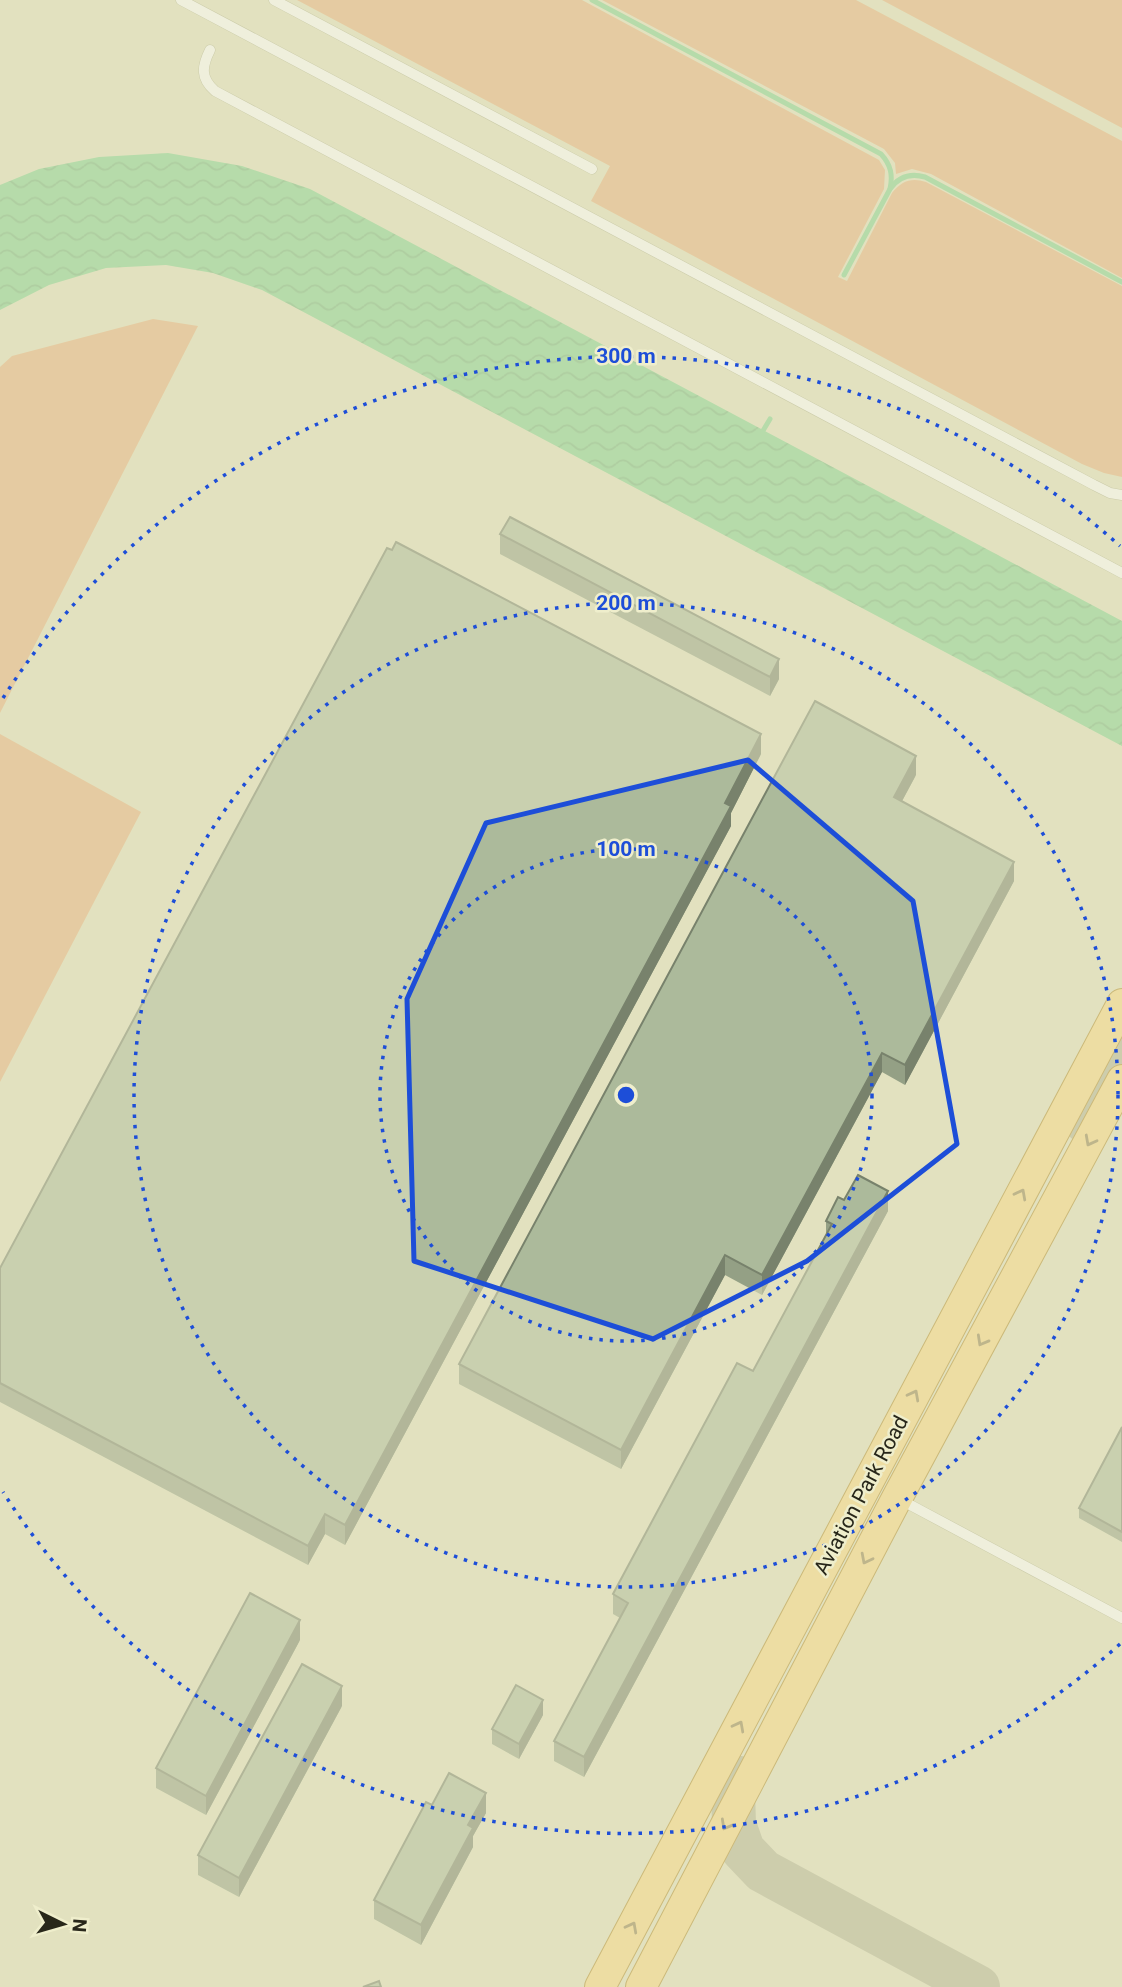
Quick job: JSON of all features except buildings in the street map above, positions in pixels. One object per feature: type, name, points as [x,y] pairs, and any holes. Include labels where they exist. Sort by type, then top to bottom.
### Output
[{"type":"main road","name":"Aviation Park Road","points":[[600,1987],[1122,1004]]},
{"type":"main road","name":"Aviation Park Road","points":[[640,1987],[897,1498],[1122,1080]]},
{"type":"lane","points":[[181,0],[1082,479],[1110,493],[1122,495]]},
{"type":"lane","points":[[274,0],[592,169]]},
{"type":"lane","points":[[210,50],[203,67],[204,76],[206,84],[215,91],[1122,573]]},
{"type":"lane","points":[[897,1498],[1122,1618]]},
{"type":"highlighted area","points":[[748,760],[913,901],[957,1144],[807,1261],[653,1339],[414,1261],[407,999],[486,823]]},
{"type":"shaded area","points":[[297,0],[582,0],[879,160],[885,170],[884,189],[838,277],[847,281],[892,193],[903,183],[916,180],[926,182],[1122,286],[1122,477],[1082,464],[591,201],[610,166]]},
{"type":"shaded area","points":[[602,0],[856,0],[1122,141],[1122,278],[931,174],[912,169],[896,174],[895,163],[884,149]]},
{"type":"shaded area","points":[[882,0],[1122,0],[1122,128]]},
{"type":"shaded area","points":[[153,319],[198,326],[0,713],[0,367],[12,356]]},
{"type":"shaded area","points":[[0,734],[141,812],[0,1082]]},
{"type":"water","points":[[168,153],[242,166],[310,189],[1122,621],[1122,746],[262,290],[213,273],[166,265],[106,268],[49,285],[0,310],[0,185],[39,169],[99,157]]},
{"type":"waterway","points":[[592,0],[881,154],[890,170],[890,189]]},
{"type":"waterway","points":[[844,275],[890,189],[901,178],[915,175],[925,177],[1122,282]]},
{"type":"waterway","points":[[761,434],[770,419]]},
{"type":"taxiway","points":[[1085,1121],[1122,1051]]},
{"type":"taxiway","points":[[740,1778],[733,1792],[734,1824],[743,1850],[763,1871],[978,1987]]}]
